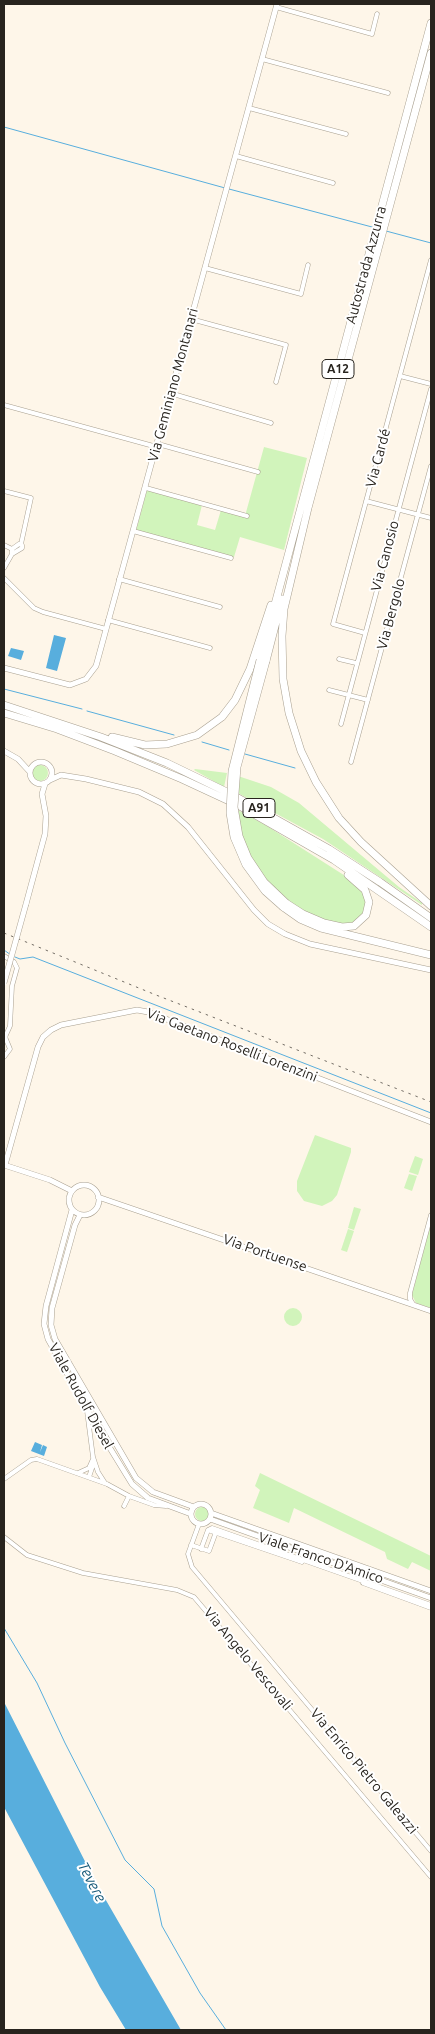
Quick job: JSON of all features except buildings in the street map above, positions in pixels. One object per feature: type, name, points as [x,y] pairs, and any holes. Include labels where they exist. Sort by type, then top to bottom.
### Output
[{"type":"highway","name":"Autostrada Azzurra","points":[[305,507],[379,234],[431,23]]},
{"type":"highway","name":"Autostrada Azzurra","points":[[381,225],[431,54]]},
{"type":"highway","points":[[305,507],[263,661],[238,763],[234,788],[234,807],[239,836],[248,858],[264,882],[300,919],[321,928],[431,955]]},
{"type":"highway","points":[[72,726],[134,743],[161,745],[183,740],[197,734],[222,717],[235,700],[250,669],[305,507]]},
{"type":"highway","points":[[305,507],[284,609],[282,636],[283,679],[294,732],[316,782],[340,818],[378,859],[431,906]]},
{"type":"highway","name":"A91","points":[[4,705],[72,726],[160,760],[250,803],[350,862],[431,918]]},
{"type":"highway","name":"A91","points":[[4,712],[87,740],[182,779],[238,805],[334,860],[431,927]]},
{"type":"highway","points":[[285,905],[335,926],[348,927],[360,922],[369,909],[368,896],[355,879],[341,870],[334,860]]},
{"type":"street","points":[[276,6],[372,34],[377,14]]},
{"type":"street","name":"Via Geminiano Montanari","points":[[4,668],[66,684],[82,682],[90,676],[96,666],[276,6]]},
{"type":"street","points":[[262,59],[388,93]]},
{"type":"street","points":[[249,108],[346,134]]},
{"type":"street","points":[[236,156],[333,183]]},
{"type":"street","name":"Via Cardé","points":[[365,633],[333,624],[431,260]]},
{"type":"street","points":[[205,268],[300,294],[308,266]]},
{"type":"street","points":[[191,319],[286,345],[276,382]]},
{"type":"street","points":[[400,376],[431,384]]},
{"type":"street","name":"Via Canosio","points":[[340,724],[431,389]]},
{"type":"street","points":[[170,393],[271,422]]},
{"type":"street","points":[[4,405],[258,472]]},
{"type":"street","points":[[4,410],[10,407]]},
{"type":"street","name":"Via Bergolo","points":[[351,762],[431,466]]},
{"type":"street","points":[[146,488],[247,516]]},
{"type":"street","points":[[4,491],[32,498],[21,544],[22,548],[12,554],[4,568]]},
{"type":"street","points":[[366,501],[431,518]]},
{"type":"street","points":[[132,531],[231,558]]},
{"type":"street","points":[[12,549],[21,544]]},
{"type":"street","points":[[4,545],[12,549]]},
{"type":"street","points":[[12,549],[12,554]]},
{"type":"street","points":[[4,578],[34,608],[106,629]]},
{"type":"street","points":[[119,580],[220,606]]},
{"type":"street","points":[[108,620],[210,648]]},
{"type":"street","points":[[339,659],[356,663]]},
{"type":"street","points":[[330,690],[368,700]]},
{"type":"street","points":[[4,751],[18,759],[30,772],[31,778],[42,794],[46,816],[46,830],[4,983]]},
{"type":"street","points":[[30,772],[36,763],[47,764],[51,769],[50,780]]},
{"type":"street","points":[[42,794],[45,784],[61,775],[73,776],[132,790],[160,802],[188,827],[265,922],[282,933],[310,944],[431,970]]},
{"type":"street","points":[[35,783],[45,784]]},
{"type":"street","points":[[4,956],[14,962],[17,968],[12,986],[10,1026],[4,1037],[10,1048],[4,1056]]},
{"type":"street","name":"Via Gaetano Roselli Lorenzini","points":[[4,1165],[38,1047],[44,1036],[61,1025],[137,1010],[148,1012],[431,1122]]},
{"type":"street","points":[[4,1165],[50,1180],[72,1191]]},
{"type":"street","points":[[80,1186],[89,1187],[98,1197],[97,1207],[90,1214],[80,1215],[72,1210],[69,1198],[72,1191],[80,1186]]},
{"type":"street","name":"Via Portuense","points":[[98,1197],[431,1311]]},
{"type":"street","name":"Viale Rudolf Diesel","points":[[72,1210],[48,1298],[44,1325],[51,1345],[132,1484],[145,1496],[191,1514]]},
{"type":"street","name":"Viale Rudolf Diesel","points":[[80,1215],[75,1225],[52,1308],[51,1325],[54,1339],[136,1478],[153,1492],[194,1507]]},
{"type":"street","points":[[415,1306],[410,1299],[410,1294],[431,1215]]},
{"type":"street","points":[[87,1409],[93,1457],[98,1472],[105,1483]]},
{"type":"street","points":[[78,1473],[89,1468],[93,1457]]},
{"type":"street","points":[[90,1477],[93,1457]]},
{"type":"street","points":[[4,1479],[33,1459],[90,1477],[129,1496],[156,1505],[171,1506]]},
{"type":"street","points":[[124,1506],[129,1496]]},
{"type":"street","points":[[199,1504],[206,1505],[211,1512],[210,1519],[205,1523],[199,1524],[191,1514],[194,1507],[199,1504]]},
{"type":"street","name":"Viale Franco D'Amico","points":[[211,1512],[431,1591]]},
{"type":"street","name":"Viale Franco D'Amico","points":[[210,1519],[431,1598]]},
{"type":"street","name":"Via Enrico Pietro Galeazzi","points":[[199,1524],[188,1554],[192,1567],[431,1851]]},
{"type":"street","points":[[208,1530],[212,1528],[431,1607]]},
{"type":"street","points":[[201,1548],[208,1530]]},
{"type":"street","points":[[208,1530],[431,1607]]},
{"type":"street","points":[[191,1545],[209,1551],[216,1532]]},
{"type":"street","name":"Via Angelo Vescovali","points":[[4,1537],[26,1554],[83,1573],[178,1590],[194,1597],[431,1877]]},
{"type":"green space","points":[[264,447],[307,458],[284,550],[240,537],[234,557],[136,531],[147,490],[202,505],[197,525],[215,530],[221,510],[245,516]]},
{"type":"green space","points":[[37,765],[43,765],[48,770],[46,779],[37,781],[32,776],[32,770]]},
{"type":"green space","points":[[194,770],[227,773],[224,787]]},
{"type":"green space","points":[[238,776],[271,787],[299,803],[399,887],[422,903],[422,905],[323,839],[236,792]]},
{"type":"green space","points":[[236,809],[267,826],[350,879],[362,892],[366,901],[365,914],[356,922],[348,925],[332,924],[294,906],[264,879],[245,846]]},
{"type":"green space","points":[[315,1135],[351,1148],[337,1195],[332,1201],[322,1206],[304,1201],[297,1191],[297,1181]]},
{"type":"green space","points":[[415,1156],[423,1159],[418,1175],[409,1172]]},
{"type":"green space","points":[[409,1174],[417,1176],[412,1191],[404,1188]]},
{"type":"green space","points":[[354,1207],[361,1209],[354,1230],[348,1228]]},
{"type":"green space","points":[[431,1223],[431,1308],[416,1303],[412,1295]]},
{"type":"green space","points":[[348,1229],[354,1231],[347,1252],[341,1250]]},
{"type":"green space","points":[[293,1308],[299,1311],[302,1317],[299,1323],[293,1326],[287,1323],[284,1317],[287,1311]]},
{"type":"green space","points":[[260,1473],[431,1556],[431,1571],[412,1562],[408,1569],[387,1559],[385,1552],[294,1508],[289,1523],[253,1508],[260,1490],[255,1486]]},
{"type":"green space","points":[[199,1507],[205,1507],[209,1514],[205,1521],[199,1521],[195,1517],[195,1511]]},
{"type":"water","points":[[54,635],[66,638],[57,671],[46,668]]},
{"type":"water","points":[[11,648],[24,651],[21,660],[8,656]]},
{"type":"water","points":[[35,1442],[42,1445],[40,1452],[43,1445],[47,1447],[44,1456],[31,1451]]},
{"type":"water","name":"Tevere","points":[[4,1702],[96,1883],[181,2030],[126,2030],[100,1987],[4,1807]]},
{"type":"waterway","points":[[4,127],[225,188]]},
{"type":"waterway","points":[[229,189],[372,227]]},
{"type":"waterway","points":[[386,231],[431,243]]},
{"type":"waterway","points":[[4,689],[82,709]]},
{"type":"waterway","points":[[87,711],[174,735]]},
{"type":"waterway","points":[[202,742],[229,750]]},
{"type":"waterway","points":[[245,754],[295,768]]},
{"type":"waterway","points":[[4,950],[11,955]]},
{"type":"waterway","points":[[15,957],[20,959],[33,957],[431,1113]]},
{"type":"waterway","points":[[4,1628],[37,1683],[65,1743],[125,1860],[154,1889],[162,1926],[200,1993],[226,2030]]},
{"type":"railway","points":[[4,933],[156,995],[431,1102]]}]
